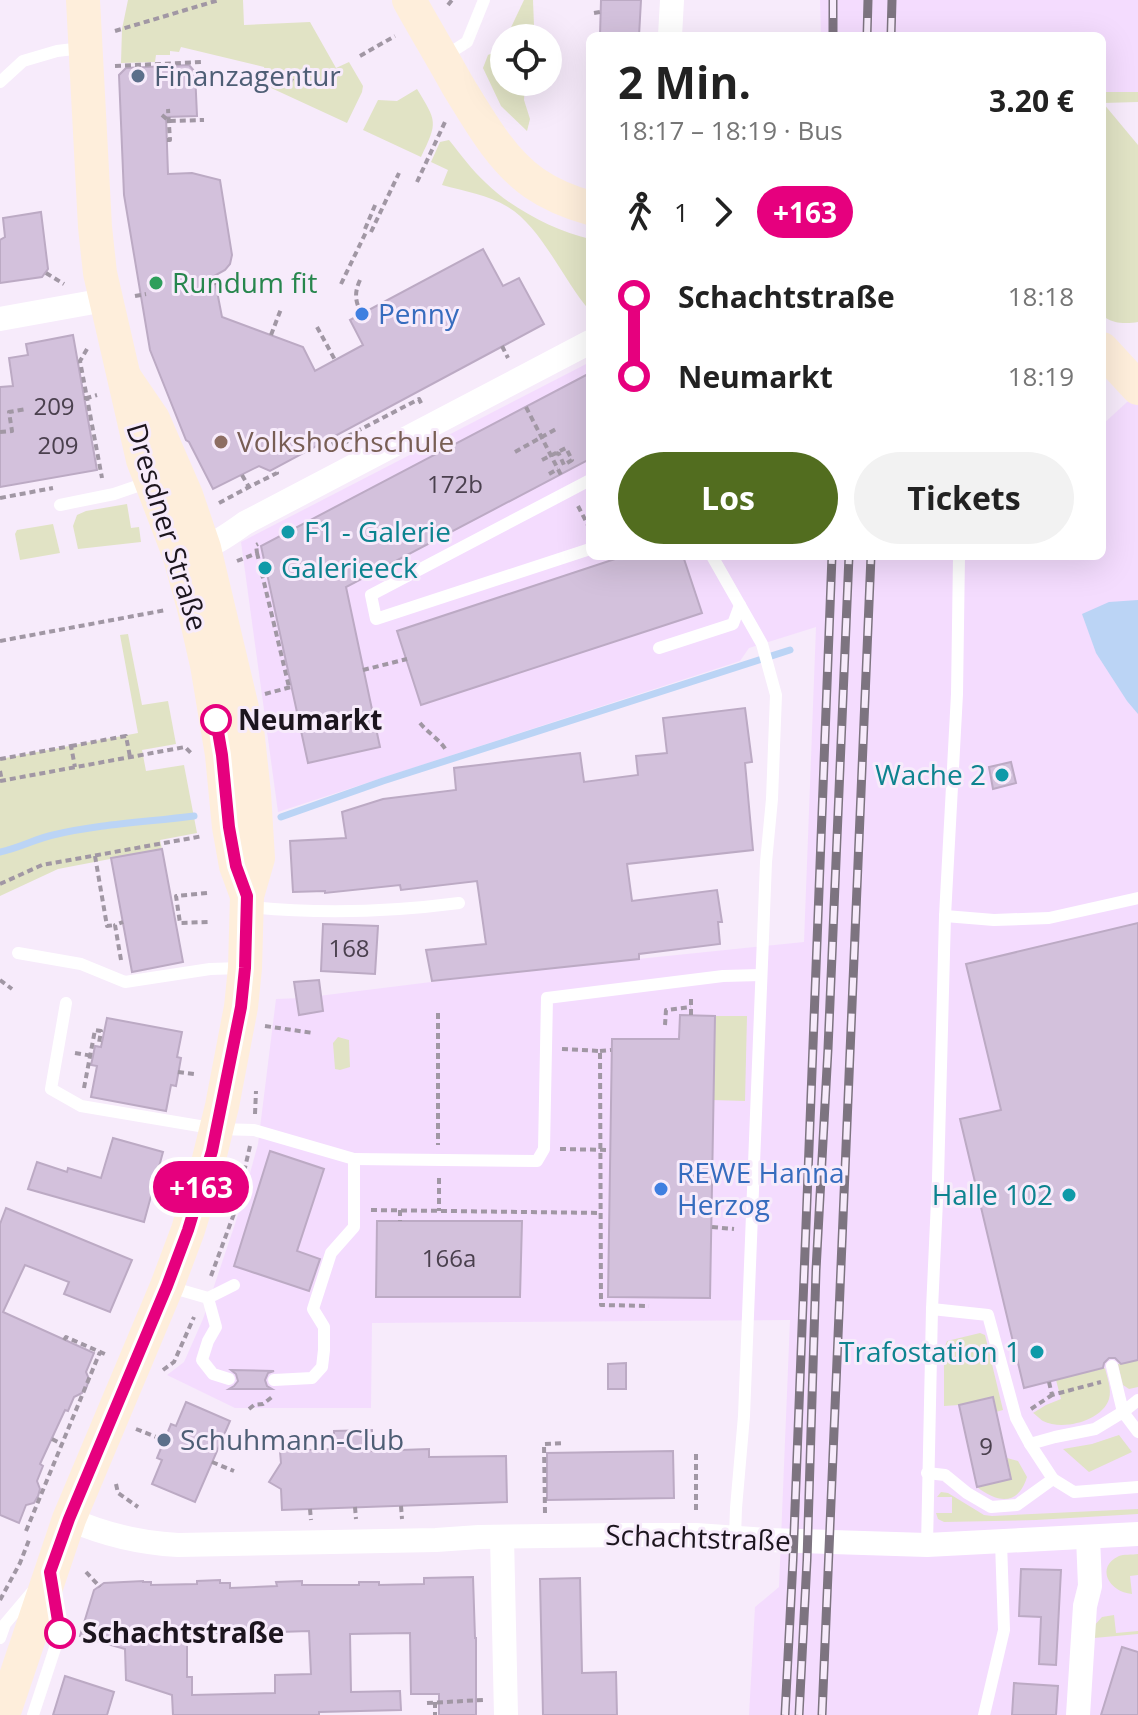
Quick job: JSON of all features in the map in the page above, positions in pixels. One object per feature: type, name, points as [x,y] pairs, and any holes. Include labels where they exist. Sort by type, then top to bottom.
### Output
[{"type":"street","points":[[83,0],[95,227],[119,298],[111,386]]},
{"type":"street","points":[[409,0],[495,143],[534,183],[586,207]]},
{"type":"street","points":[[670,32],[672,0]]},
{"type":"street","points":[[0,319],[119,298]]},
{"type":"street","points":[[192,551],[219,541],[245,523],[586,344]]},
{"type":"street","points":[[1106,353],[1138,388]]},
{"type":"street","name":"Dresdner Straße","points":[[111,386],[152,481],[192,551]]},
{"type":"street","name":"Dresdner Straße","points":[[3,1715],[8,1629],[50,1572],[188,1230],[217,1129],[241,1007],[247,902],[258,858],[247,729],[192,551],[186,495],[153,419],[111,386]]},
{"type":"street","name":"Schachtstraße","points":[[69,1519],[91,1529],[161,1544],[622,1535],[927,1545],[1138,1534]]},
{"type":"street","points":[[497,1707],[502,1537]]},
{"type":"street","points":[[1078,1715],[1085,1606],[1090,1586],[1088,1537]]},
{"type":"lane","points":[[476,0],[478,16]]},
{"type":"lane","points":[[442,58],[467,42],[484,0]]},
{"type":"lane","points":[[0,82],[23,61],[57,51],[85,48]]},
{"type":"lane","points":[[60,505],[114,494],[152,481]]},
{"type":"lane","points":[[586,482],[371,595],[376,619],[586,550]]},
{"type":"lane","points":[[714,560],[762,644],[776,695],[766,862],[744,1416],[735,1537]]},
{"type":"lane","points":[[927,1545],[932,1309],[945,916],[957,694],[959,560]]},
{"type":"lane","points":[[659,648],[733,624],[740,605]]},
{"type":"lane","points":[[945,916],[994,920],[1049,918],[1138,898]]},
{"type":"lane","points":[[247,902],[274,910],[392,911],[459,903]]},
{"type":"lane","points":[[18,953],[81,964],[125,982],[210,969],[245,968]]},
{"type":"lane","points":[[66,1003],[51,1089],[81,1106],[217,1129],[254,1130],[354,1159],[537,1161],[544,1149],[547,998],[723,976],[761,975]]},
{"type":"lane","points":[[274,1380],[312,1378],[322,1367],[324,1327],[313,1309],[331,1253],[354,1227],[354,1159]]},
{"type":"lane","points":[[167,1286],[208,1298],[234,1285]]},
{"type":"lane","points":[[208,1298],[216,1327],[202,1360],[213,1374],[229,1379]]},
{"type":"lane","points":[[932,1309],[988,1315],[1016,1418],[1053,1479],[1074,1492],[1138,1487]]},
{"type":"lane","points":[[1113,1372],[1123,1412],[1138,1432]]},
{"type":"lane","points":[[1030,1444],[1095,1429],[1138,1400]]},
{"type":"lane","points":[[927,1473],[945,1475],[991,1507],[1017,1505],[1053,1479]]},
{"type":"lane","points":[[984,1715],[1004,1630],[1001,1542]]},
{"type":"lane","points":[[33,1715],[60,1633],[50,1572]]},
{"type":"path","points":[[115,31],[219,0]]},
{"type":"path","points":[[360,56],[395,36]]},
{"type":"path","points":[[115,66],[203,62]]},
{"type":"path","points":[[274,71],[293,81]]},
{"type":"path","points":[[167,140],[170,140],[168,109]]},
{"type":"path","points":[[162,115],[169,121],[204,120]]},
{"type":"path","points":[[417,182],[445,122]]},
{"type":"path","points":[[341,284],[399,173]]},
{"type":"path","points":[[368,230],[376,203]]},
{"type":"path","points":[[46,273],[54,279]]},
{"type":"path","points":[[204,285],[247,278]]},
{"type":"path","points":[[360,280],[356,289],[356,304],[362,314]]},
{"type":"path","points":[[119,298],[146,294]]},
{"type":"path","points":[[271,335],[281,309]]},
{"type":"path","points":[[317,327],[335,360]]},
{"type":"path","points":[[87,348],[80,361],[81,370],[102,478]]},
{"type":"path","points":[[86,398],[111,386]]},
{"type":"path","points":[[323,449],[396,407],[419,399]]},
{"type":"path","points":[[526,407],[542,438],[565,468],[549,474]]},
{"type":"path","points":[[0,432],[12,431],[9,412],[26,409]]},
{"type":"path","points":[[515,452],[556,429]]},
{"type":"path","points":[[344,438],[351,453]]},
{"type":"path","points":[[96,445],[107,444]]},
{"type":"path","points":[[542,460],[554,454]]},
{"type":"path","points":[[206,509],[277,473],[275,469]]},
{"type":"path","points":[[242,475],[249,487]]},
{"type":"path","points":[[257,553],[290,687],[280,690]]},
{"type":"path","points":[[0,641],[168,609]]},
{"type":"path","points":[[363,670],[407,659]]},
{"type":"path","points":[[420,723],[442,742],[447,752]]},
{"type":"path","points":[[0,759],[126,736],[130,757]]},
{"type":"path","points":[[71,746],[75,767]]},
{"type":"path","points":[[0,771],[1,781],[185,747]]},
{"type":"path","points":[[0,884],[42,865],[213,835]]},
{"type":"path","points":[[95,856],[107,926],[123,922]]},
{"type":"path","points":[[207,893],[176,896],[175,910],[180,923],[208,922]]},
{"type":"path","points":[[115,925],[125,982]]},
{"type":"path","points":[[0,980],[12,989]]},
{"type":"path","points":[[665,1025],[666,1010],[691,1007],[691,1015]]},
{"type":"path","points":[[438,1013],[439,1211]]},
{"type":"path","points":[[265,1026],[313,1033]]},
{"type":"path","points":[[81,1106],[95,1030],[101,1031],[99,1043],[102,1043]]},
{"type":"path","points":[[556,1049],[611,1050]]},
{"type":"path","points":[[600,1051],[601,1305],[649,1306]]},
{"type":"path","points":[[178,1072],[194,1074]]},
{"type":"path","points":[[544,1149],[610,1150]]},
{"type":"path","points":[[375,1210],[601,1213]]},
{"type":"path","points":[[400,1210],[400,1221]]},
{"type":"path","points":[[712,1227],[740,1229]]},
{"type":"path","points":[[64,1340],[66,1337],[107,1355]]},
{"type":"path","points":[[0,1600],[20,1563],[62,1444],[100,1352]]},
{"type":"path","points":[[1049,1382],[1052,1395],[1113,1372]]},
{"type":"path","points":[[134,1428],[164,1440]]},
{"type":"path","points":[[52,1439],[62,1444]]},
{"type":"path","points":[[545,1516],[544,1444],[564,1443]]},
{"type":"path","points":[[696,1454],[696,1510]]},
{"type":"path","points":[[212,1462],[234,1471]]},
{"type":"path","points":[[355,1507],[356,1515]]},
{"type":"path","points":[[86,1572],[100,1587]]},
{"type":"path","points":[[435,1702],[435,1715]]},
{"type":"path","points":[[427,1703],[497,1707]]},
{"type":"shaded area","points":[[820,0],[1138,0],[1138,92],[1106,92],[1106,32],[821,32]]},
{"type":"shaded area","points":[[586,364],[586,560],[1106,560],[1106,421],[1138,392],[1138,1715],[749,1715],[755,1607],[779,1587],[790,1320],[372,1323],[371,1408],[235,1408],[167,1375],[184,1362],[203,1319],[241,1206],[258,1144],[276,999],[804,942],[816,627],[749,648],[740,661],[278,812],[241,542]]},
{"type":"green space","points":[[128,0],[243,0],[244,25],[310,22],[336,68],[349,62],[363,86],[362,92],[347,123],[269,87],[264,67],[181,47],[179,52],[170,51],[170,55],[156,55],[155,62],[121,63],[122,29]]},
{"type":"green space","points":[[524,0],[533,0],[534,24],[513,24]]},
{"type":"green space","points":[[490,54],[490,83],[483,68]]},
{"type":"green space","points":[[417,89],[433,122],[421,157],[363,130],[378,100],[397,101]]},
{"type":"green space","points":[[1106,92],[1138,92],[1138,102],[1106,103]]},
{"type":"green space","points":[[496,96],[524,96],[530,119],[527,131],[501,106]]},
{"type":"green space","points":[[1106,107],[1138,145],[1138,322],[1114,322],[1106,318]]},
{"type":"green space","points":[[449,140],[481,178],[521,210],[586,238],[586,306],[542,241],[520,216],[492,199],[442,185],[448,170],[431,162],[440,142]]},
{"type":"green space","points":[[127,504],[131,528],[139,527],[141,542],[78,549],[73,526],[77,515]]},
{"type":"green space","points":[[53,524],[60,553],[20,560],[17,530]]},
{"type":"green space","points":[[128,634],[142,705],[168,701],[176,744],[142,750],[146,771],[184,765],[197,833],[160,840],[162,849],[58,869],[0,896],[0,759],[138,733],[120,635]]},
{"type":"green space","points":[[715,1016],[747,1016],[745,1101],[712,1100]]},
{"type":"green space","points":[[338,1037],[349,1040],[350,1067],[340,1070],[335,1069],[333,1043]]},
{"type":"green space","points":[[980,1333],[985,1335],[1003,1410],[996,1412],[993,1397],[944,1406],[944,1349],[947,1341]]},
{"type":"green space","points":[[1138,1360],[1138,1387],[1129,1389],[1123,1385],[1118,1364]]},
{"type":"green space","points":[[1105,1368],[1110,1395],[1099,1413],[1081,1422],[1061,1425],[1043,1421],[1033,1413],[1061,1399],[1056,1380]]},
{"type":"green space","points":[[1119,1435],[1132,1452],[1089,1472],[1063,1449],[1092,1444]]},
{"type":"green space","points":[[1007,1458],[1018,1461],[1027,1477],[1018,1493],[1000,1499],[977,1487],[1011,1479]]},
{"type":"green space","points":[[941,1492],[948,1493],[984,1515],[992,1516],[1138,1509],[1138,1514],[944,1522],[938,1519],[936,1513],[952,1513],[952,1497],[937,1497]]},
{"type":"green space","points":[[1138,1554],[1138,1575],[1130,1576],[1132,1594],[1117,1589],[1108,1578],[1108,1566],[1119,1556]]},
{"type":"green space","points":[[1114,1615],[1116,1633],[1138,1631],[1138,1634],[1094,1638],[1093,1627],[1102,1617]]},
{"type":"water","points":[[1138,600],[1138,714],[1096,653],[1082,614],[1109,602]]},
{"type":"building","points":[[601,0],[641,0],[639,32],[600,32]]},
{"type":"building","points":[[189,65],[195,72],[197,116],[166,117],[168,174],[192,173],[220,180],[232,255],[225,270],[214,276],[222,317],[303,347],[315,371],[363,345],[350,320],[483,249],[503,286],[519,278],[544,324],[270,471],[259,466],[213,489],[186,440],[150,350],[124,195],[119,75],[126,68]]},
{"type":"building","points":[[41,212],[48,269],[42,277],[0,283],[0,240],[5,237],[3,218]]},
{"type":"building","points":[[73,335],[97,470],[0,487],[0,387],[13,386],[9,358],[28,355],[26,344]]},
{"type":"building","points":[[586,375],[586,461],[346,587],[380,747],[308,763],[261,546]]},
{"type":"building","points":[[612,560],[684,560],[702,613],[421,705],[397,631]]},
{"type":"building","points":[[745,708],[752,762],[745,763],[753,850],[627,864],[632,901],[717,890],[722,922],[718,922],[720,944],[639,954],[639,959],[432,981],[426,950],[486,944],[477,881],[401,890],[400,885],[325,893],[293,892],[290,841],[346,838],[342,812],[383,799],[456,790],[454,768],[580,753],[584,782],[638,775],[636,756],[667,753],[663,718]]},
{"type":"building","name":"Wache 2","points":[[1011,762],[1016,783],[993,789],[989,767]]},
{"type":"building","points":[[162,849],[183,962],[132,972],[111,858]]},
{"type":"building","points":[[1138,923],[1138,1360],[1121,1364],[1115,1358],[1109,1358],[1103,1368],[1024,1388],[960,1119],[1001,1110],[966,964]]},
{"type":"building","points":[[323,924],[378,926],[375,974],[321,971]]},
{"type":"building","points":[[319,980],[323,1011],[299,1015],[294,982]]},
{"type":"building","name":"REWE Hanna Herzog","points":[[680,1015],[715,1016],[710,1298],[608,1297],[612,1039],[679,1039]]},
{"type":"building","points":[[107,1018],[182,1032],[176,1086],[171,1085],[166,1111],[91,1097],[97,1066],[91,1065],[95,1046],[101,1047]]},
{"type":"building","points":[[113,1138],[163,1152],[144,1222],[28,1189],[37,1162],[67,1172],[68,1168],[101,1178]]},
{"type":"building","points":[[270,1151],[324,1169],[297,1251],[320,1259],[309,1291],[234,1266]]},
{"type":"building","points":[[6,1208],[132,1260],[110,1312],[64,1294],[69,1282],[25,1265],[3,1312],[94,1353],[86,1372],[89,1379],[87,1386],[74,1397],[68,1411],[65,1410],[40,1464],[43,1466],[37,1481],[40,1489],[38,1496],[34,1503],[26,1505],[19,1523],[0,1515],[0,1224]]},
{"type":"building","points":[[377,1221],[522,1221],[520,1297],[376,1297]]},
{"type":"building","points":[[626,1363],[626,1389],[608,1389],[608,1364]]},
{"type":"building","points":[[231,1370],[274,1371],[268,1373],[265,1380],[272,1389],[229,1389],[238,1381]]},
{"type":"building","points":[[993,1397],[1011,1479],[977,1487],[959,1405]]},
{"type":"building","points":[[186,1402],[230,1421],[195,1502],[152,1484],[162,1460],[157,1458],[171,1424],[176,1426]]},
{"type":"building","points":[[372,1430],[372,1451],[429,1449],[429,1457],[506,1456],[507,1502],[282,1510],[281,1489],[269,1482],[281,1463],[280,1451],[334,1449],[334,1431]]},
{"type":"building","points":[[673,1451],[674,1498],[547,1500],[547,1453]]},
{"type":"building","points":[[1021,1569],[1061,1570],[1056,1665],[1039,1664],[1041,1617],[1019,1616]]},
{"type":"building","points":[[473,1577],[476,1715],[439,1715],[439,1694],[411,1694],[410,1633],[350,1634],[351,1692],[400,1691],[401,1710],[319,1712],[319,1715],[173,1715],[172,1695],[126,1680],[125,1649],[80,1636],[94,1590],[104,1583],[143,1581],[151,1582],[151,1585],[197,1584],[197,1581],[220,1580],[220,1583],[230,1583],[230,1588],[277,1586],[276,1582],[302,1581],[302,1585],[359,1585],[359,1582],[424,1584],[424,1578]],"holes":[[[280,1629],[280,1632],[309,1631],[311,1674],[275,1675],[275,1693],[192,1695],[192,1677],[187,1677],[187,1634]]]},
{"type":"building","points":[[580,1578],[582,1673],[616,1672],[617,1715],[543,1715],[540,1579]]},
{"type":"building","points":[[1122,1647],[1138,1652],[1138,1715],[1101,1715]]},
{"type":"building","points":[[65,1676],[114,1692],[107,1715],[53,1715]]},
{"type":"building","points":[[1014,1683],[1058,1686],[1056,1715],[1012,1715]]},
{"type":"waterway","points":[[281,817],[383,781],[790,650]]},
{"type":"waterway","points":[[0,852],[70,831],[194,816]]},
{"type":"railway","points":[[833,0],[833,32]]},
{"type":"railway","points":[[867,32],[868,0]]},
{"type":"railway","points":[[891,32],[892,0]]},
{"type":"railway","points":[[785,1715],[832,560]]},
{"type":"railway","points":[[799,1715],[849,560]]},
{"type":"railway","points":[[822,1715],[871,560]]},
{"type":"bus line","name":"+163","points":[[60,1633],[50,1572],[188,1230],[212,1151],[241,1007],[247,896],[236,866],[229,827],[216,720]]},
{"type":"place","name":"Finanzagentur","points":[[138,76]]},
{"type":"place","name":"Rundum fit","points":[[156,283]]},
{"type":"place","name":"Penny","points":[[362,314]]},
{"type":"place","name":"Volkshochschule","points":[[221,442]]},
{"type":"place","name":"F1 - Galerie","points":[[288,532]]},
{"type":"place","name":"Galerieeck","points":[[265,568]]},
{"type":"place","name":"Neumarkt","points":[[216,720]]},
{"type":"place","name":"Wache 2","points":[[1002,775]]},
{"type":"place","name":"REWE Hanna Herzog","points":[[661,1189]]},
{"type":"place","name":"Halle 102","points":[[1069,1195]]},
{"type":"place","name":"Trafostation 1","points":[[1037,1352]]},
{"type":"place","name":"Schuhmann-Club","points":[[164,1440]]},
{"type":"place","name":"Schachtstraße","points":[[60,1633]]}]
